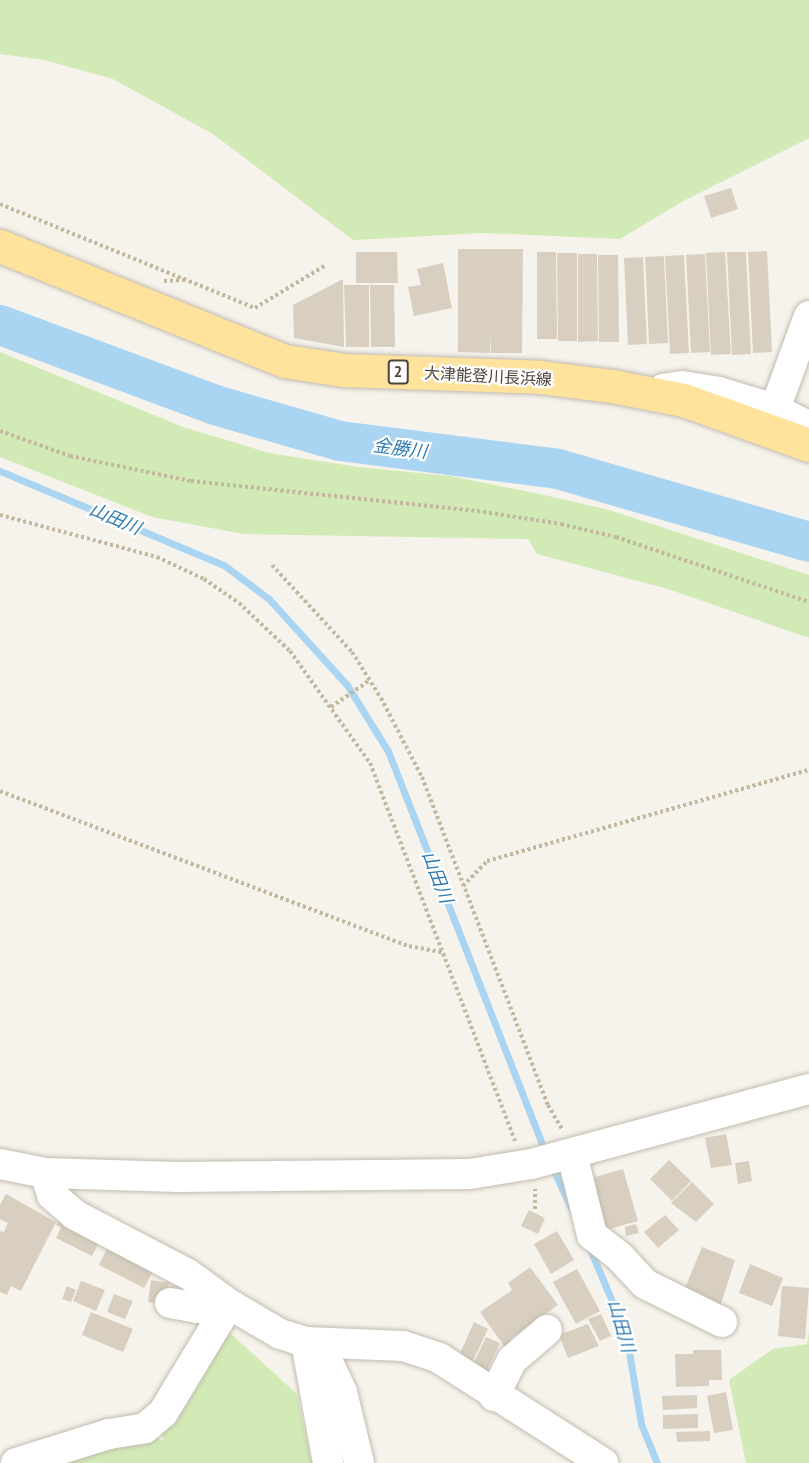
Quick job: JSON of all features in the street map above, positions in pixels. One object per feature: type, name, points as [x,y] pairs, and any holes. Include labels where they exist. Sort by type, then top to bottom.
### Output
[{"type":"main road","name":"大津能登川長浜線","points":[[0,246],[285,361],[344,370],[540,377],[645,392],[684,400],[809,445]]},
{"type":"street","points":[[775,410],[809,316]]},
{"type":"street","points":[[645,392],[682,386],[719,392],[775,410],[809,426]]},
{"type":"street","points":[[0,1164],[45,1173],[178,1177],[470,1174],[528,1165],[568,1155],[809,1089]]},
{"type":"street","points":[[568,1155],[592,1235],[645,1284],[722,1322]]},
{"type":"street","points":[[45,1173],[52,1195],[75,1215],[188,1274],[222,1299],[280,1334],[306,1342],[404,1346],[439,1358],[494,1396],[603,1463]]},
{"type":"street","points":[[170,1303],[198,1308],[222,1299]]},
{"type":"street","points":[[16,1463],[108,1434],[145,1428],[163,1413],[222,1299]]},
{"type":"street","points":[[494,1396],[512,1360],[547,1330]]},
{"type":"street","points":[[306,1342],[328,1463]]},
{"type":"street","points":[[306,1342],[328,1362],[342,1392],[359,1463]]},
{"type":"path","points":[[0,204],[255,308],[324,266]]},
{"type":"path","points":[[0,431],[70,456],[191,481],[477,511],[561,524],[615,537],[809,602]]},
{"type":"path","points":[[0,515],[157,558],[204,579],[239,603],[290,651],[370,763],[528,1165]]},
{"type":"path","points":[[272,566],[352,652],[370,680],[422,777],[568,1155]]},
{"type":"path","points":[[331,707],[370,680]]},
{"type":"path","points":[[463,886],[487,861],[809,770]]},
{"type":"path","points":[[0,791],[409,946],[444,953]]},
{"type":"green space","points":[[0,0],[809,0],[809,138],[685,200],[620,239],[483,233],[353,240],[213,134],[113,79],[44,60],[0,54]]},
{"type":"green space","points":[[0,352],[183,427],[269,453],[358,467],[450,476],[540,494],[609,510],[809,575],[809,638],[668,589],[537,554],[528,539],[244,534],[152,517],[0,457]]},
{"type":"green space","points":[[809,1331],[809,1463],[746,1463],[729,1380],[773,1349],[807,1344]]},
{"type":"green space","points":[[229,1332],[297,1394],[312,1463],[33,1463],[135,1433],[164,1440],[161,1434]]},
{"type":"building","points":[[731,188],[738,209],[711,218],[704,196]]},
{"type":"building","points":[[458,249],[523,249],[522,353],[491,353],[491,335],[490,353],[458,352]]},
{"type":"building","points":[[767,251],[772,352],[753,353],[748,252]]},
{"type":"building","points":[[356,252],[397,252],[398,283],[356,283]]},
{"type":"building","points":[[537,252],[556,252],[557,339],[537,339]]},
{"type":"building","points":[[725,252],[731,354],[711,355],[706,253]]},
{"type":"building","points":[[727,252],[746,252],[751,354],[732,355]]},
{"type":"building","points":[[557,253],[577,253],[577,341],[558,341]]},
{"type":"building","points":[[578,254],[597,254],[598,341],[578,342]]},
{"type":"building","points":[[705,254],[710,352],[691,353],[686,255]]},
{"type":"building","points":[[598,255],[618,255],[619,342],[599,342]]},
{"type":"building","points":[[684,255],[689,353],[670,354],[665,256]]},
{"type":"building","points":[[664,256],[668,343],[649,344],[645,257]]},
{"type":"building","points":[[643,257],[647,344],[628,345],[624,258]]},
{"type":"building","points":[[443,263],[452,308],[414,316],[408,287],[421,285],[417,269]]},
{"type":"building","points":[[343,279],[344,347],[294,338],[293,305]]},
{"type":"building","points":[[344,285],[369,285],[369,347],[346,347]]},
{"type":"building","points":[[370,285],[394,285],[395,347],[371,347]]},
{"type":"building","points":[[726,1134],[732,1165],[711,1168],[705,1138]]},
{"type":"building","points":[[669,1160],[691,1181],[672,1201],[650,1179]]},
{"type":"building","points":[[749,1161],[752,1181],[738,1184],[735,1163]]},
{"type":"building","points":[[623,1169],[638,1221],[602,1231],[588,1179]]},
{"type":"building","points":[[692,1182],[714,1204],[696,1222],[671,1203]]},
{"type":"building","points":[[6,1194],[56,1222],[21,1291],[11,1286],[7,1295],[0,1292],[0,1231],[4,1232],[8,1223],[0,1219],[0,1205]]},
{"type":"building","points":[[529,1210],[545,1218],[538,1234],[521,1226]]},
{"type":"building","points":[[665,1215],[679,1230],[658,1248],[644,1232]]},
{"type":"building","points":[[61,1216],[102,1236],[92,1256],[56,1238],[61,1227],[56,1225]]},
{"type":"building","points":[[636,1224],[639,1233],[626,1236],[625,1227]]},
{"type":"building","points":[[557,1231],[574,1260],[551,1274],[534,1244]]},
{"type":"building","points":[[110,1242],[156,1266],[144,1288],[99,1265]]},
{"type":"building","points":[[702,1247],[735,1260],[719,1310],[682,1295]]},
{"type":"building","points":[[750,1264],[783,1278],[772,1306],[739,1293]]},
{"type":"building","points":[[530,1267],[558,1305],[510,1339],[516,1349],[509,1353],[480,1312],[512,1290],[508,1283]]},
{"type":"building","points":[[577,1269],[600,1311],[576,1324],[553,1282]]},
{"type":"building","points":[[151,1280],[169,1283],[166,1304],[148,1302]]},
{"type":"building","points":[[81,1281],[105,1290],[96,1311],[73,1301]]},
{"type":"building","points":[[67,1286],[76,1290],[71,1302],[62,1299]]},
{"type":"building","points":[[782,1286],[809,1288],[805,1339],[778,1336]]},
{"type":"building","points":[[114,1294],[133,1301],[125,1319],[107,1312]]},
{"type":"building","points":[[91,1312],[133,1329],[123,1352],[82,1335]]},
{"type":"building","points":[[601,1314],[611,1336],[600,1341],[588,1319]]},
{"type":"building","points":[[474,1322],[488,1329],[472,1363],[459,1356]]},
{"type":"building","points":[[588,1324],[599,1346],[568,1358],[559,1335]]},
{"type":"building","points":[[486,1337],[500,1343],[484,1377],[470,1371]]},
{"type":"building","points":[[693,1350],[721,1350],[722,1380],[709,1380],[709,1386],[676,1387],[675,1354],[693,1354]]},
{"type":"building","points":[[726,1392],[733,1430],[714,1433],[707,1396]]},
{"type":"building","points":[[697,1395],[697,1408],[663,1410],[662,1396]]},
{"type":"building","points":[[698,1414],[698,1428],[663,1429],[663,1415]]},
{"type":"building","points":[[710,1431],[710,1441],[677,1442],[676,1432]]},
{"type":"waterway","name":"金勝川","points":[[0,325],[215,405],[340,441],[558,469],[809,542]]},
{"type":"waterway","name":"山田川","points":[[0,471],[224,565],[269,599],[347,685],[388,751],[545,1152]]},
{"type":"waterway","name":"山田川","points":[[551,1165],[573,1212]]},
{"type":"waterway","name":"山田川","points":[[589,1247],[626,1334],[641,1424],[657,1463]]}]
